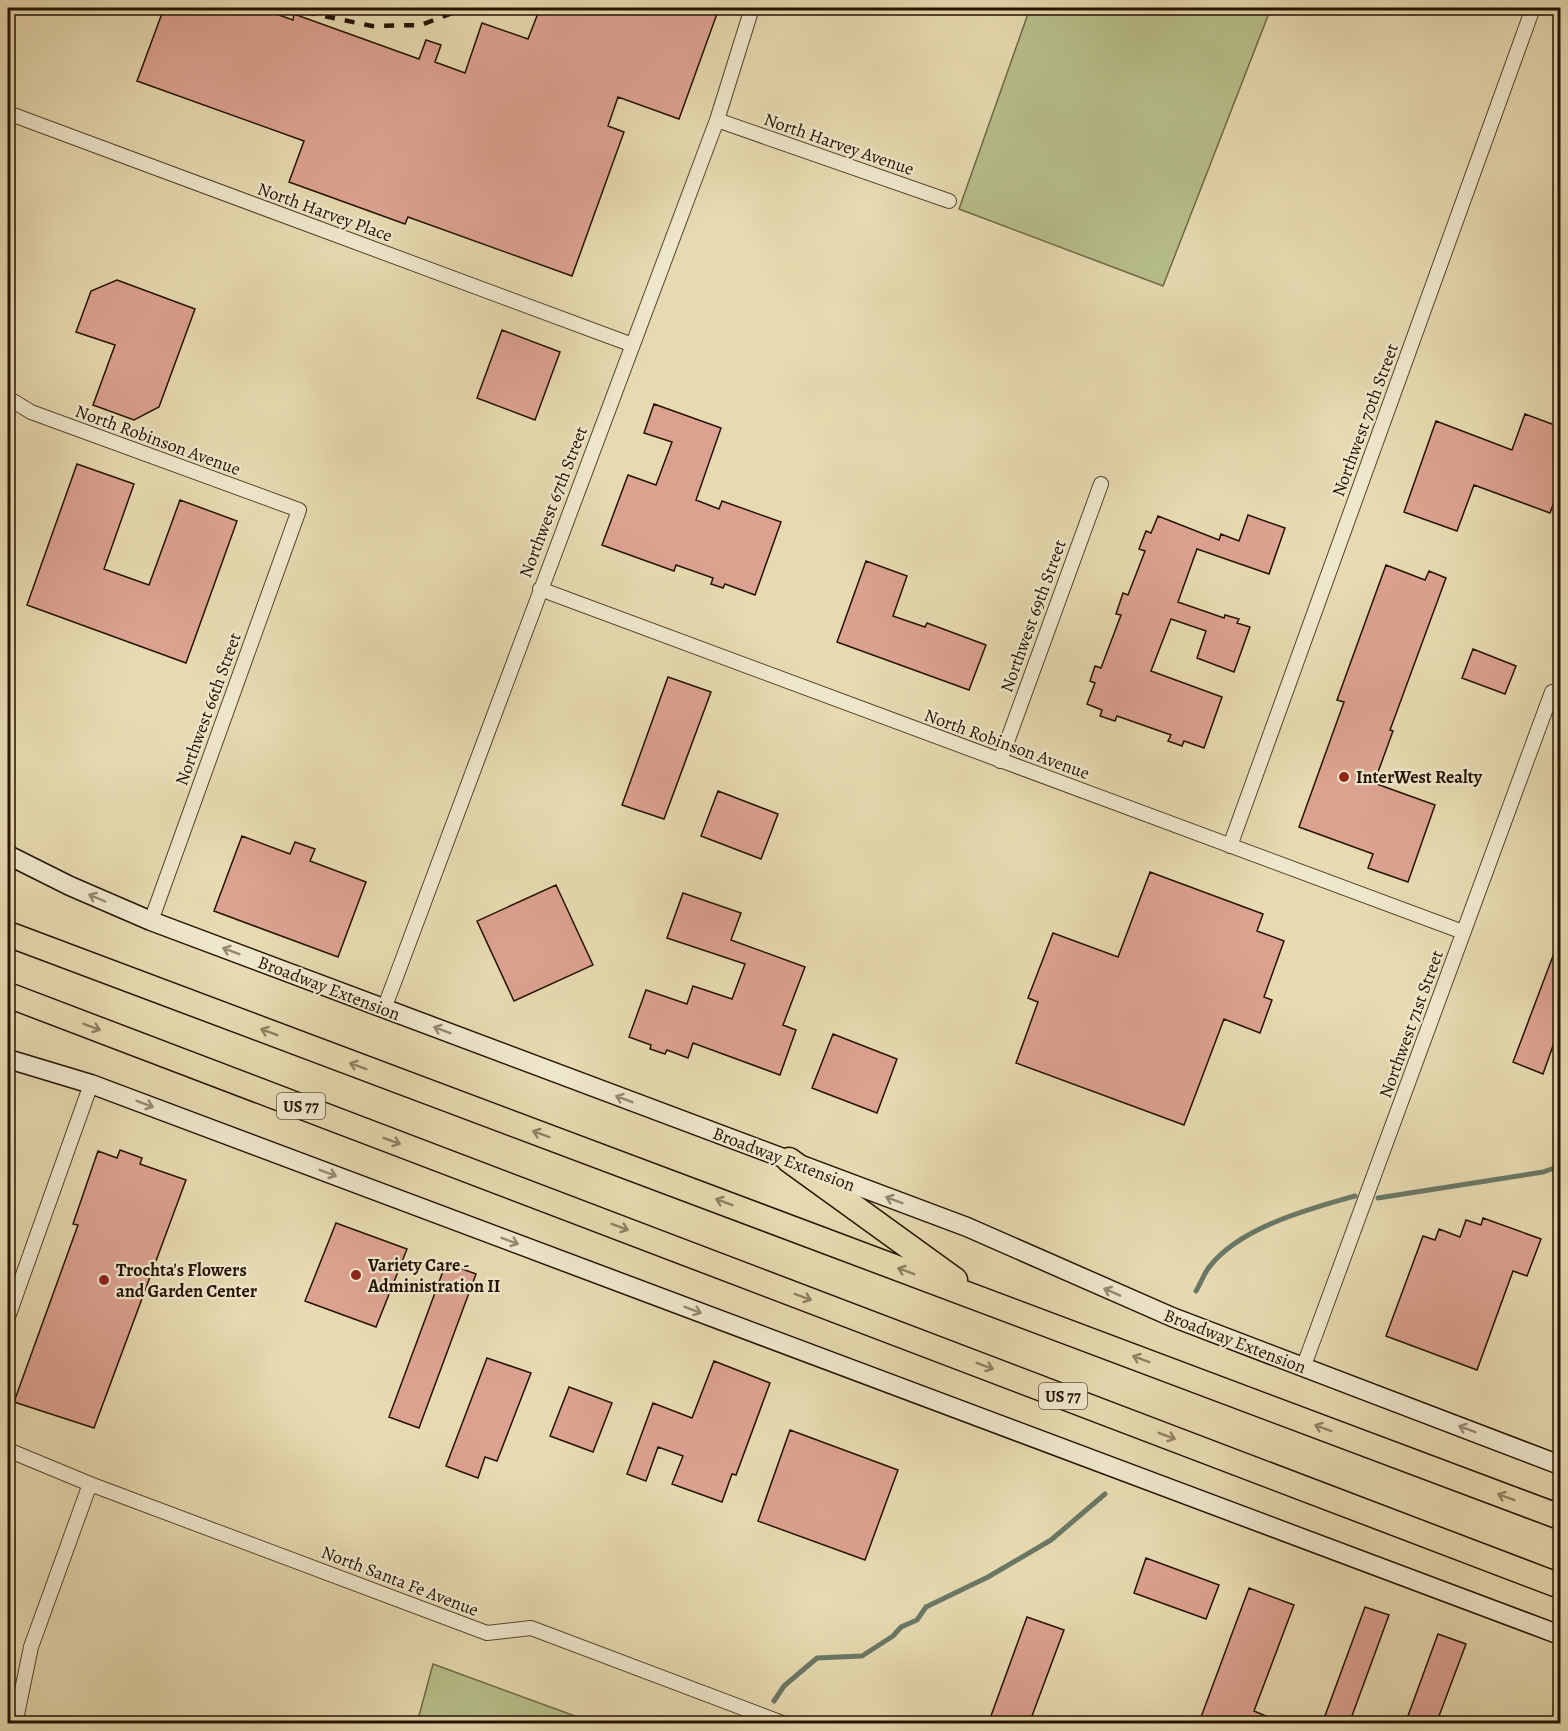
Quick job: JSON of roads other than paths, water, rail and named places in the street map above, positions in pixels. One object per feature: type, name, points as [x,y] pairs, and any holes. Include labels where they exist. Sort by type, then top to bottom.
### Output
[{"type":"highway","points":[[8,923],[97,966]]},
{"type":"highway","points":[[8,934],[1560,1517]]},
{"type":"highway","name":"US 77","points":[[8,995],[1560,1586]]},
{"type":"highway","points":[[8,1006],[37,1006]]},
{"type":"highway","points":[[789,1161],[981,1298]]},
{"type":"main road","name":"Broadway Extension","points":[[8,855],[70,886],[151,921],[966,1227],[1119,1295],[1303,1368],[1560,1465]]},
{"type":"main road","points":[[8,1059],[90,1084],[1560,1635]]},
{"type":"street","name":"Northwest 67th Street","points":[[384,1009],[630,344],[717,120],[752,8]]},
{"type":"street","name":"Northwest 70th Street","points":[[1230,846],[1533,8]]},
{"type":"street","name":"North Harvey Place","points":[[8,113],[630,344]]},
{"type":"street","name":"North Harvey Avenue","points":[[717,120],[949,201]]},
{"type":"street","name":"North Robinson Avenue","points":[[8,398],[31,412],[299,510]]},
{"type":"street","name":"Northwest 69th Street","points":[[1000,761],[1101,484]]},
{"type":"street","name":"Northwest 66th Street","points":[[151,921],[299,510]]},
{"type":"street","name":"North Robinson Avenue","points":[[540,589],[1463,932]]},
{"type":"street","name":"Northwest 71st Street","points":[[1303,1368],[1552,692]]},
{"type":"street","points":[[8,1317],[90,1084]]},
{"type":"street","name":"North Santa Fe Avenue","points":[[8,1450],[90,1484],[487,1633],[531,1628],[784,1724]]},
{"type":"street","points":[[15,1724],[31,1647],[90,1484]]},
{"type":"waterway","points":[[1378,1198],[1543,1172],[1560,1166]]},
{"type":"waterway","points":[[1196,1291],[1210,1266],[1239,1240],[1277,1221],[1355,1196]]},
{"type":"waterway","points":[[774,1701],[784,1686],[817,1658],[862,1656],[893,1636],[901,1627],[917,1620],[926,1607],[988,1577],[1051,1540],[1105,1494]]},
{"type":"railway","points":[[286,8],[372,26],[421,25],[465,8]]},
{"type":"place","name":"InterWest Realty","points":[[1344,777]]},
{"type":"place","name":"Variety Care - Administration II","points":[[356,1275]]},
{"type":"place","name":"Trochta's Flowers and Garden Center","points":[[104,1280]]}]
